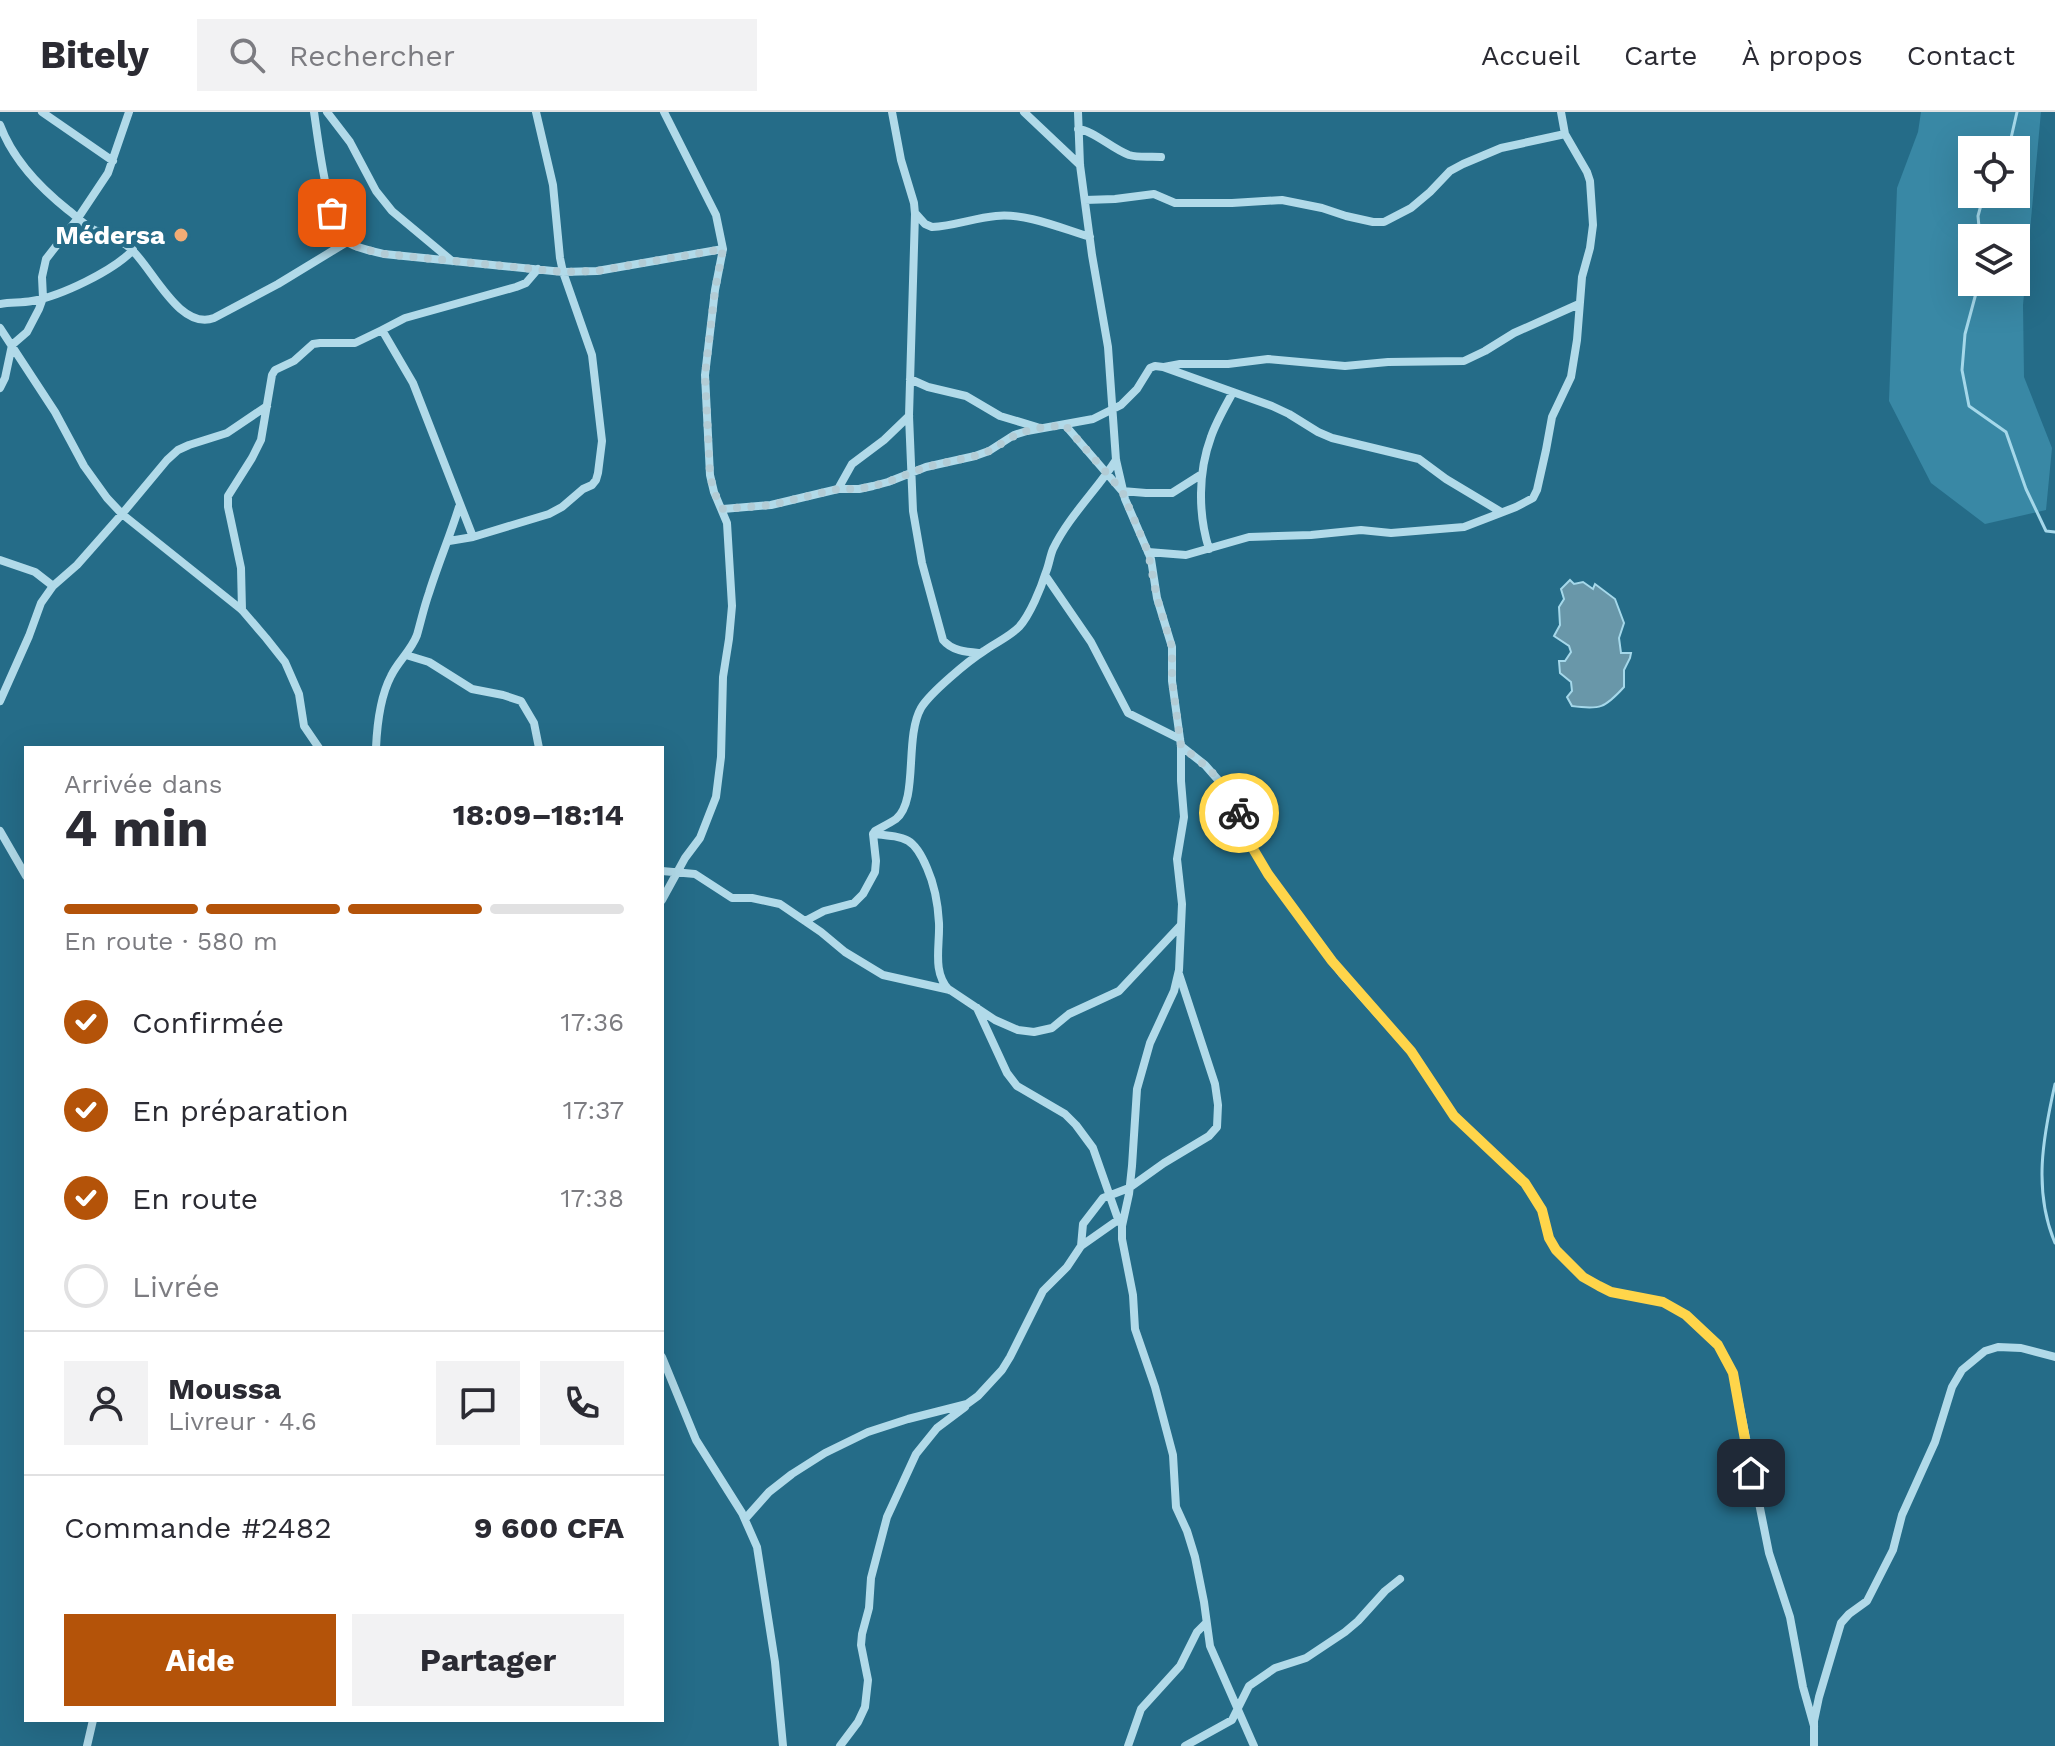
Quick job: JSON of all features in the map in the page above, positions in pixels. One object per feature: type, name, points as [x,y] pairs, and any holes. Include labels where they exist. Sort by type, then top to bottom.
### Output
[{"type":"street","points":[[42,112],[113,161]]},
{"type":"street","points":[[0,388],[12,345],[27,332],[36,318],[43,298],[42,277],[46,259],[108,173],[129,112]]},
{"type":"street","points":[[314,112],[332,213],[347,242],[360,248],[384,254],[563,272],[597,271],[723,249]]},
{"type":"street","points":[[327,112],[350,142],[376,191],[392,211],[452,261]]},
{"type":"street","points":[[449,541],[473,537],[554,511],[596,480],[602,441],[592,355],[563,272],[553,185],[536,112]]},
{"type":"street","points":[[664,112],[716,215],[723,249],[705,375],[710,475],[723,509],[730,540],[732,606],[723,677],[716,797],[703,832],[664,896]]},
{"type":"street","points":[[892,112],[915,214],[909,416],[917,539],[943,640],[956,649],[980,653]]},
{"type":"street","points":[[1024,112],[1080,165]]},
{"type":"street","points":[[840,1746],[865,1707],[868,1680],[862,1653],[862,1634],[869,1608],[871,1578],[887,1517],[916,1454],[937,1428],[978,1396],[1002,1370],[1025,1330],[1039,1296],[1067,1267],[1081,1246],[1120,1223],[1129,1188],[1140,1075],[1150,1043],[1174,991],[1178,973],[1182,895],[1177,859],[1184,825],[1172,647],[1157,598],[1148,552],[1122,491],[1116,460],[1108,347],[1080,165],[1078,112]]},
{"type":"street","points":[[1148,552],[1186,555],[1249,537],[1361,530],[1391,533],[1464,527],[1527,502],[1535,495],[1552,417],[1571,377],[1582,277],[1592,236],[1593,207],[1587,172],[1565,134],[1561,112]]},
{"type":"street","points":[[0,125],[15,155],[48,194],[90,228],[133,250],[163,289],[186,314],[196,319],[206,321],[278,284],[347,242]]},
{"type":"street","points":[[1078,129],[1087,130],[1130,155],[1161,157]]},
{"type":"street","points":[[1085,200],[1150,194],[1175,203],[1282,200],[1384,222],[1411,208],[1450,171],[1463,164],[1501,148],[1565,134]]},
{"type":"street","points":[[915,214],[932,227],[1005,216],[1036,221],[1090,237]]},
{"type":"street","points":[[0,304],[30,302],[75,287],[114,267],[133,250]]},
{"type":"street","points":[[242,610],[241,568],[228,496],[261,440],[269,382],[275,370],[320,343],[355,343],[405,318],[526,283],[538,269]]},
{"type":"street","points":[[1163,367],[1268,359],[1345,366],[1464,361],[1528,326],[1579,304]]},
{"type":"street","points":[[0,328],[55,412],[84,466],[107,498],[122,514],[242,610],[285,662],[299,694],[304,726],[318,746]]},
{"type":"street","points":[[382,330],[413,383],[473,537]]},
{"type":"street","points":[[723,509],[771,505],[838,489],[873,486],[911,472],[989,451],[1014,435],[1093,419],[1114,410],[1137,389],[1150,368],[1155,366],[1272,406],[1332,438],[1419,459],[1501,512]]},
{"type":"street","points":[[910,379],[928,387],[966,396],[1000,416],[1038,428]]},
{"type":"street","points":[[1209,549],[1201,516],[1202,474],[1211,436],[1233,392]]},
{"type":"street","points":[[0,701],[29,636],[36,612],[53,586],[77,565],[167,460],[189,445],[227,433],[267,406]]},
{"type":"street","points":[[838,489],[852,464],[909,416]]},
{"type":"street","points":[[1065,425],[1122,491],[1172,493],[1202,474]]},
{"type":"street","points":[[873,834],[896,819],[906,803],[912,738],[916,718],[924,704],[980,653],[1021,625],[1045,575],[1052,551],[1070,519],[1116,460]]},
{"type":"street","points":[[376,746],[387,684],[416,635],[459,507]]},
{"type":"street","points":[[0,560],[35,572],[53,586]]},
{"type":"street","points":[[1045,575],[1091,642],[1122,706],[1128,713],[1180,742],[1227,790],[1238,808],[1249,842],[1268,874],[1342,974],[1411,1051],[1454,1116],[1525,1183],[1542,1210],[1549,1238],[1556,1250],[1583,1277],[1599,1286],[1611,1292],[1663,1302],[1686,1315],[1718,1345],[1733,1373],[1769,1553],[1790,1617],[1814,1726]]},
{"type":"street","points":[[406,655],[429,662],[462,685],[521,701],[534,723],[539,746]]},
{"type":"street","points":[[0,831],[24,873]]},
{"type":"street","points":[[805,921],[824,911],[854,903],[863,894],[875,872],[873,834]]},
{"type":"street","points":[[873,834],[904,839],[921,853],[936,892],[940,979],[950,990],[995,1020],[1018,1030],[1034,1032],[1052,1028],[1069,1014],[1119,991],[1181,925]]},
{"type":"street","points":[[664,871],[695,874],[732,898],[752,898],[780,904],[845,952],[883,975],[950,990]]},
{"type":"street","points":[[1081,1246],[1083,1224],[1096,1206],[1110,1195],[1129,1188],[1213,1132],[1218,1121],[1215,1084],[1178,973]]},
{"type":"street","points":[[977,1007],[1007,1073],[1017,1086],[1065,1114],[1085,1136],[1099,1160],[1120,1223],[1133,1295],[1135,1329],[1155,1387],[1173,1455],[1176,1507],[1195,1557],[1210,1646],[1254,1746]]},
{"type":"street","points":[[1814,1746],[1819,1697],[1841,1623],[1867,1601],[1893,1550],[1902,1515],[1932,1449],[1957,1377],[1990,1348],[2021,1348],[2055,1357]]},
{"type":"street","points":[[664,1362],[696,1440],[745,1519],[757,1547],[775,1662],[783,1746]]},
{"type":"street","points":[[745,1519],[769,1492],[825,1453],[868,1432],[967,1404]]},
{"type":"street","points":[[1185,1746],[1228,1724],[1249,1686],[1275,1668],[1306,1658],[1345,1632],[1400,1579]]},
{"type":"street","points":[[1128,1746],[1141,1709],[1180,1666],[1197,1632],[1206,1623]]},
{"type":"street","points":[[87,1746],[93,1722]]},
{"type":"shaded area","points":[[1921,112],[2041,112],[2030,230],[2030,224],[1958,224],[1958,296],[2024,296],[2024,377],[2052,448],[2046,510],[1985,524],[1931,483],[1889,401],[1897,188],[1918,132]]},
{"type":"shaded area","points":[[1570,580],[1574,584],[1583,582],[1593,589],[1595,584],[1615,599],[1624,623],[1619,638],[1621,653],[1631,653],[1624,670],[1624,687],[1601,706],[1572,706],[1567,697],[1572,691],[1571,682],[1560,673],[1559,661],[1565,661],[1571,652],[1569,646],[1554,636],[1560,625],[1559,607],[1564,599],[1561,589]]},
{"type":"waterway","points":[[2012,136],[2017,112]]},
{"type":"waterway","points":[[1979,224],[1980,208]]},
{"type":"waterway","points":[[1975,296],[1965,334],[1962,370],[1969,406],[2006,432],[2026,489],[2046,531],[2055,532]]},
{"type":"waterway","points":[[2055,1084],[2042,1164],[2044,1204],[2055,1243]]},
{"type":"way so far","points":[[332,213],[347,242],[360,248],[384,254],[563,272],[597,271],[723,249],[705,375],[710,475],[723,509],[771,505],[838,489],[873,486],[926,467],[989,451],[1019,433],[1065,425],[1122,491],[1148,552],[1162,618],[1172,647],[1172,681],[1181,746],[1221,781],[1239,813]]},
{"type":"place","name":"Médersa","points":[[181,235]]},
{"type":"route","points":[[1239,813],[1249,842],[1287,901],[1342,974],[1411,1051],[1454,1116],[1525,1183],[1546,1218],[1552,1244],[1569,1265],[1583,1277],[1611,1292],[1663,1302],[1686,1315],[1718,1345],[1733,1373],[1751,1473]]}]
